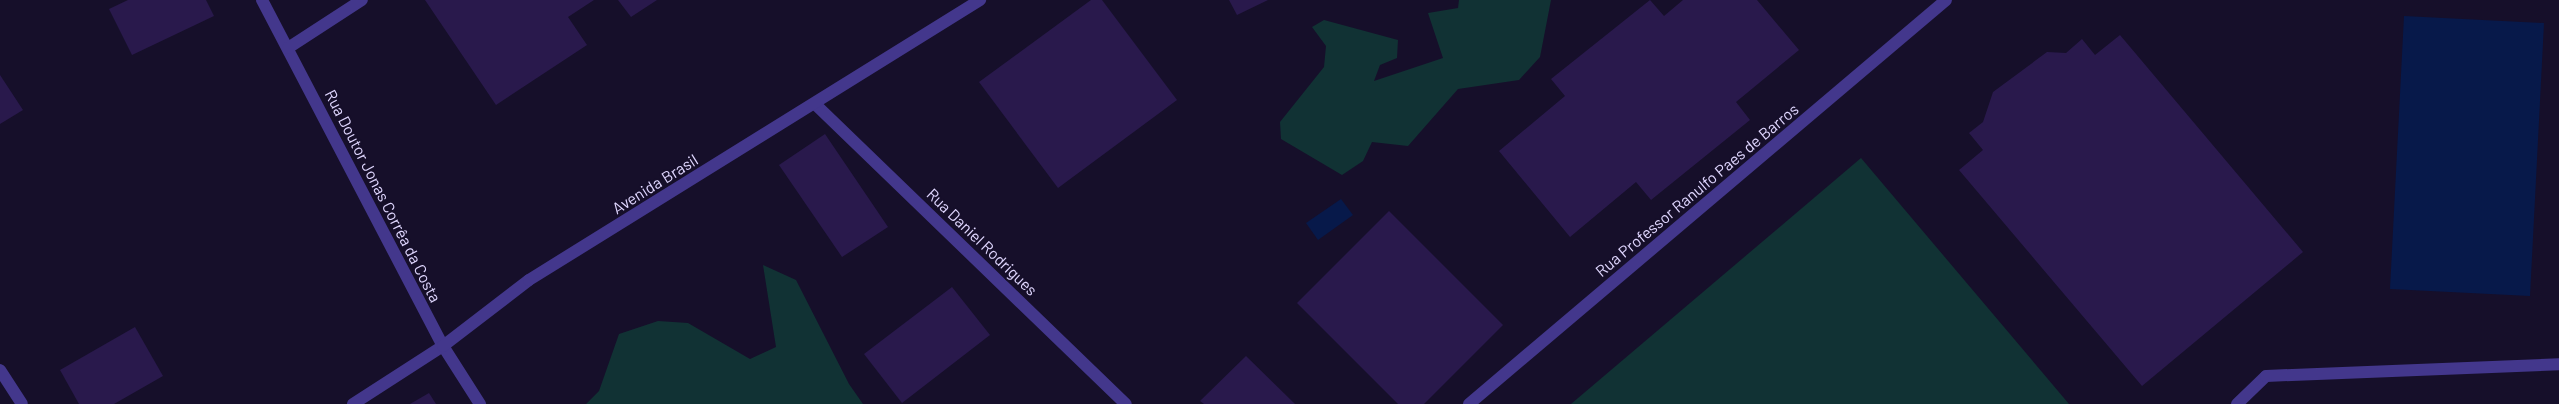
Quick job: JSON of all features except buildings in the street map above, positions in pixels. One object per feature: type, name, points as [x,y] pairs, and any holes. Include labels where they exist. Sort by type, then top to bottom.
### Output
[{"type":"street","name":"Rua Doutor Jonas Corrêa da Costa","points":[[262,0],[443,346],[480,404]]},
{"type":"street","points":[[288,48],[362,0]]},
{"type":"street","name":"Avenida Brasil","points":[[353,404],[443,346],[529,280],[980,0]]},
{"type":"street","name":"Rua Professor Ranulfo Paes de Barros","points":[[1469,404],[1946,0]]},
{"type":"street","name":"Rua Daniel Rodrigues","points":[[815,104],[1126,404]]},
{"type":"street","points":[[2237,404],[2266,376],[2559,364]]},
{"type":"street","points":[[0,370],[22,404]]},
{"type":"green space","points":[[1459,0],[1551,0],[1540,57],[1519,80],[1458,89],[1408,146],[1372,142],[1363,161],[1342,175],[1281,139],[1280,122],[1324,67],[1326,46],[1312,27],[1324,20],[1398,40],[1397,58],[1380,65],[1374,81],[1443,58],[1428,13],[1458,8]]},
{"type":"green space","points":[[1861,158],[2069,404],[1571,404]]},
{"type":"green space","points":[[763,265],[796,280],[849,384],[863,404],[586,404],[599,391],[619,334],[658,321],[688,323],[750,359],[776,347]]},
{"type":"water","points":[[2404,16],[2544,23],[2530,296],[2390,289]]},
{"type":"water","points":[[1341,199],[1353,215],[1318,240],[1306,223]]}]
